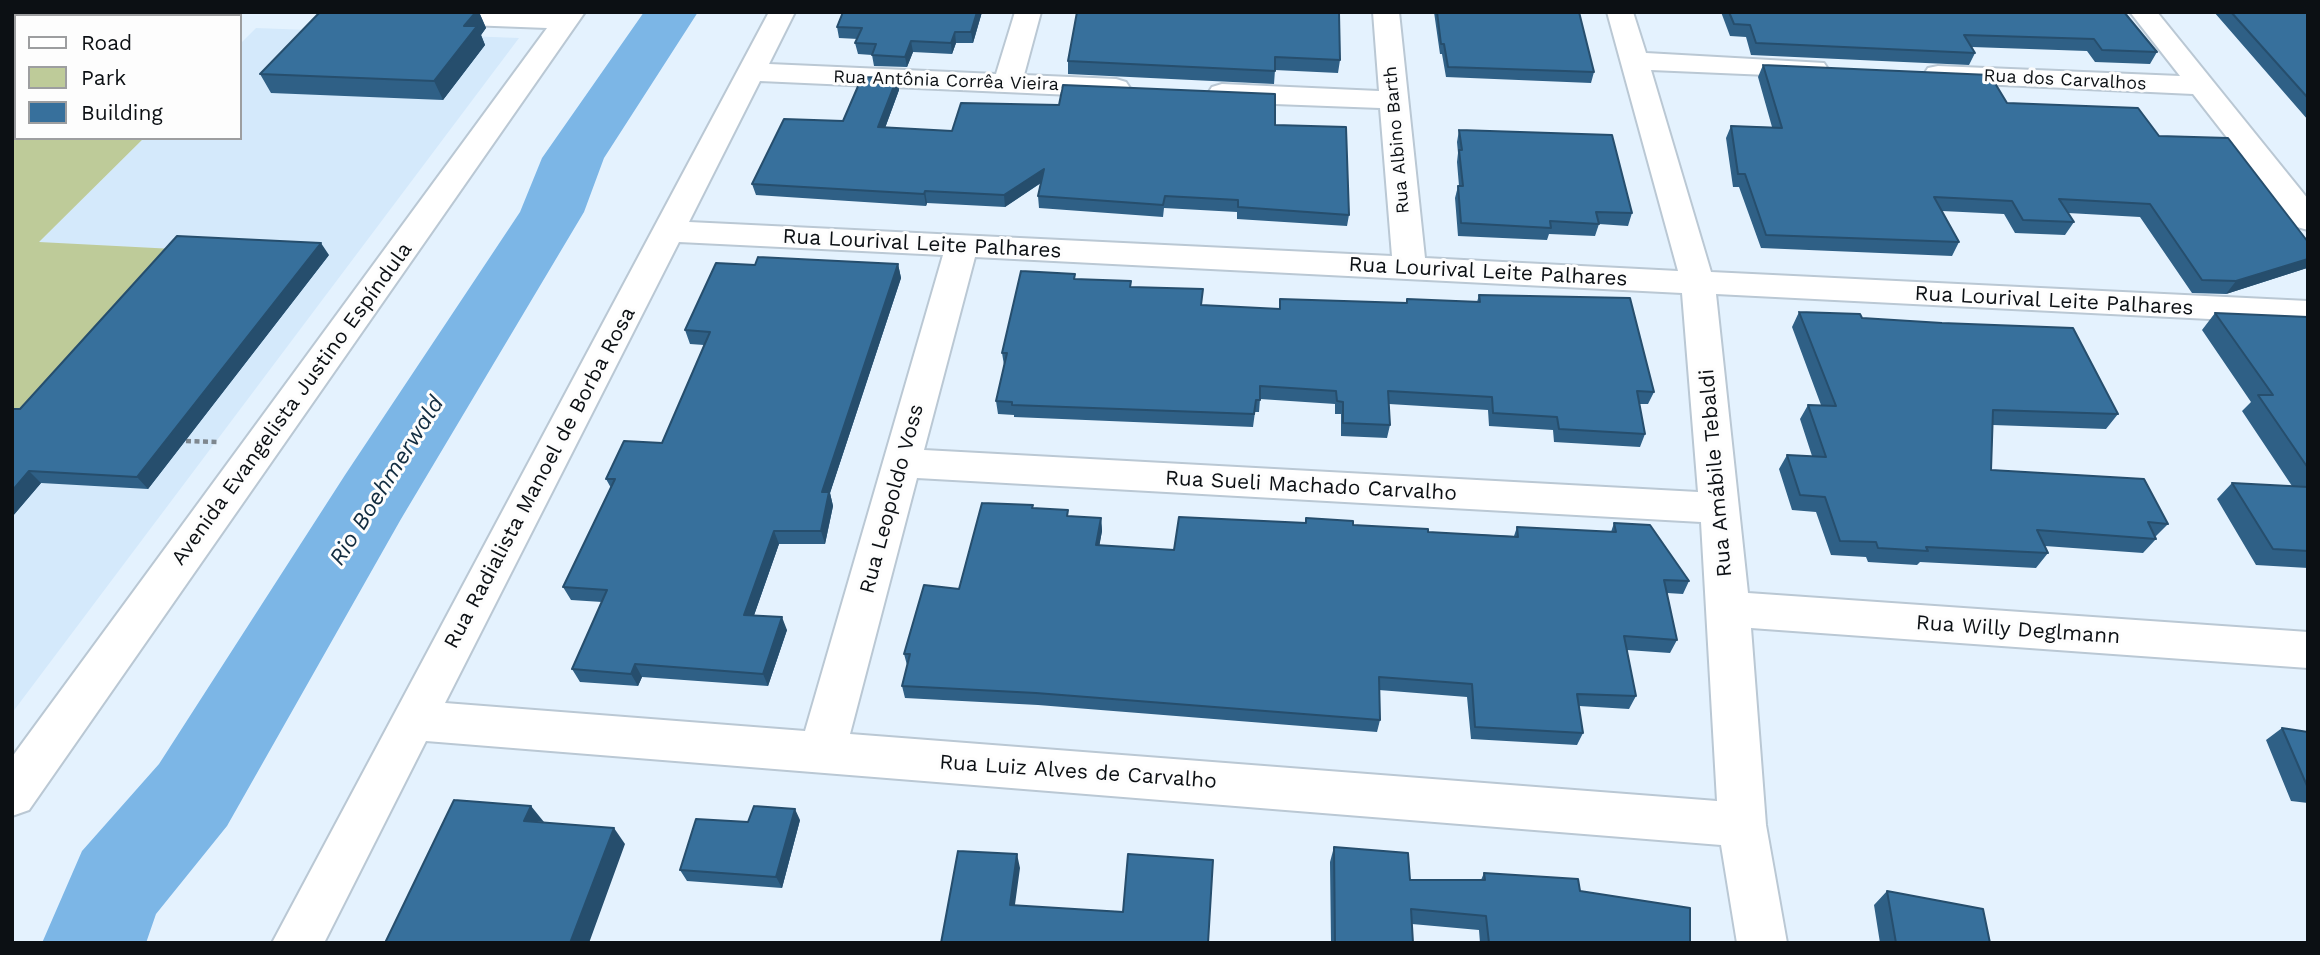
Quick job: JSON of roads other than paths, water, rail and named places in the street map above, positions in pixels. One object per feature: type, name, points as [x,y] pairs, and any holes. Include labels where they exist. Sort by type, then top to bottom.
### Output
[{"type":"street","points":[[337,12],[569,17]]},
{"type":"street","name":"Rua Radialista Manoel de Borba Rosa","points":[[298,943],[782,12]]},
{"type":"street","points":[[1008,83],[1028,12]]},
{"type":"street","name":"Rua Albino Barth","points":[[1386,12],[1409,268]]},
{"type":"street","points":[[1614,12],[1620,12]]},
{"type":"street","name":"Rua Amábile Tebaldi","points":[[1620,12],[1698,283],[1729,609],[1742,824],[1762,943]]},
{"type":"street","points":[[2143,12],[2308,220]]},
{"type":"street","name":"Avenida Evangelista Justino Espíndula","points":[[12,795],[569,17]]},
{"type":"street","points":[[1635,61],[1842,70]]},
{"type":"street","name":"Rua Antônia Corrêa Vieira","points":[[751,72],[1146,89]]},
{"type":"street","name":"Rua dos Carvalhos","points":[[1912,73],[2202,86]]},
{"type":"street","points":[[1201,92],[1393,100]]},
{"type":"street","name":"Rua Lourival Leite Palhares","points":[[668,231],[2308,313]]},
{"type":"street","name":"Rua Leopoldo Voss","points":[[822,752],[962,246]]},
{"type":"street","name":"Rua Sueli Machado Carvalho","points":[[902,463],[1720,508]]},
{"type":"street","name":"Rua Willy Deglmann","points":[[1729,609],[2308,650]]},
{"type":"street","name":"Rua Luiz Alves de Carvalho","points":[[413,720],[1742,824]]},
{"type":"waterway","name":"Rio Boehmerwald","points":[[94,943],[117,885],[193,795],[373,497],[552,212],[573,158],[671,12]]}]
